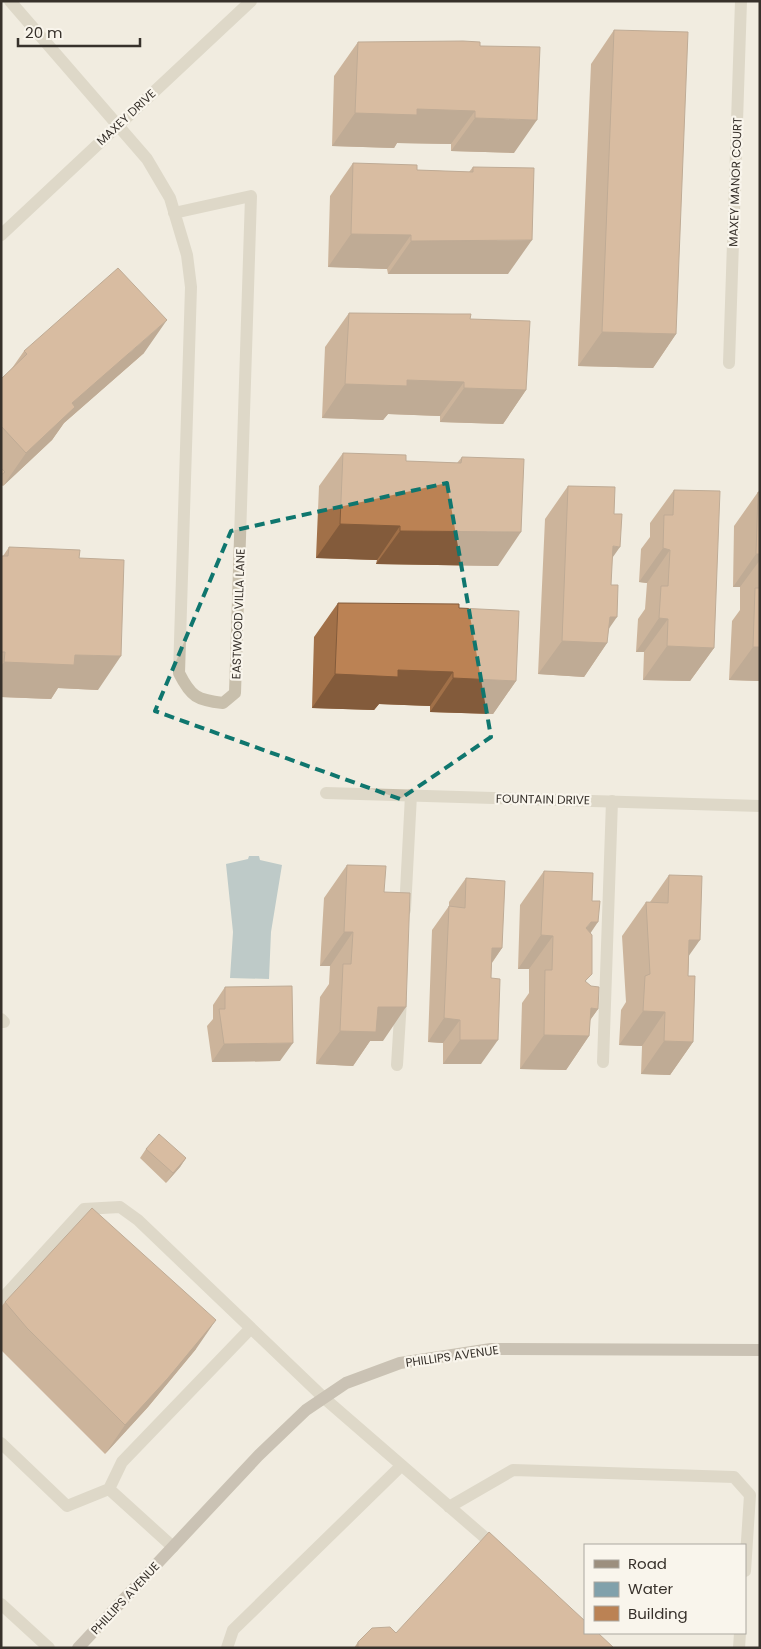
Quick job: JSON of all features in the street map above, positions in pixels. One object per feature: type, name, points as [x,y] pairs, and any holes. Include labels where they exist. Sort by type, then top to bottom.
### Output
[{"type":"street","name":"EASTWOOD VILLA LANE","points":[[10,1],[147,159],[170,198],[174,213],[187,255],[191,287],[179,673],[188,690],[204,701],[224,703],[235,693],[251,196],[174,213]]},
{"type":"street","name":"MAXEY DRIVE","points":[[1,235],[251,1]]},
{"type":"street","name":"MAXEY MANOR COURT","points":[[729,363],[741,1]]},
{"type":"street","name":"FOUNTAIN DRIVE","points":[[326,793],[760,806]]},
{"type":"street","points":[[404,925],[411,796]]},
{"type":"street","points":[[603,1062],[612,801]]},
{"type":"street","points":[[397,1065],[401,985]]},
{"type":"street","points":[[1,1300],[84,1209],[120,1207],[138,1220],[324,1398],[510,1558]]},
{"type":"street","points":[[1,1443],[67,1506],[109,1489],[122,1462],[252,1328]]},
{"type":"street","name":"PHILLIPS AVENUE","points":[[78,1648],[258,1456],[306,1410],[346,1384],[400,1363],[491,1349],[760,1350]]},
{"type":"street","points":[[227,1648],[233,1630],[401,1466]]},
{"type":"street","points":[[449,1507],[513,1470],[734,1477],[750,1495],[746,1556]]},
{"type":"street","points":[[109,1489],[174,1546]]},
{"type":"street","points":[[1,1604],[48,1648]]},
{"type":"street","points":[[740,1634],[740,1648]]},
{"type":"highlighted area","points":[[447,483],[491,737],[400,799],[155,711],[231,531]]},
{"type":"water","points":[[249,856],[259,856],[260,860],[282,865],[271,932],[269,979],[230,978],[233,932],[226,864],[248,859]]},
{"type":"building","points":[[614,30],[688,32],[676,334],[602,332]]},
{"type":"building","points":[[358,42],[480,42],[480,46],[540,47],[537,120],[475,118],[475,111],[417,109],[417,115],[355,113]]},
{"type":"building","points":[[353,163],[417,165],[417,170],[473,172],[473,167],[534,168],[532,240],[411,241],[411,235],[351,234]]},
{"type":"building","points":[[118,268],[167,320],[72,403],[75,407],[26,453],[1,426],[1,379],[27,354],[24,351]]},
{"type":"building","points":[[349,313],[471,314],[470,319],[530,321],[526,390],[464,388],[464,382],[407,380],[407,386],[345,384]]},
{"type":"building","points":[[343,453],[406,455],[406,461],[461,463],[462,457],[524,459],[521,532],[400,531],[400,526],[340,524]]},
{"type":"building","points":[[568,486],[615,487],[614,514],[622,514],[620,547],[613,546],[611,585],[618,585],[617,617],[610,617],[607,643],[562,641]]},
{"type":"building","points":[[674,490],[720,491],[714,648],[667,646],[668,619],[659,618],[661,586],[668,586],[670,550],[663,548],[664,515],[673,515]]},
{"type":"building","points":[[758,492],[760,492],[760,554],[756,554]]},
{"type":"building","points":[[9,547],[80,550],[79,558],[124,560],[121,656],[75,655],[74,665],[4,662],[5,652],[1,652],[1,556],[8,556]]},
{"type":"building","points":[[755,588],[760,588],[760,647],[753,647]]},
{"type":"building","points":[[338,603],[459,604],[459,608],[519,611],[516,681],[453,678],[453,672],[398,670],[398,677],[335,674]]},
{"type":"building","points":[[347,865],[386,866],[384,892],[410,893],[406,1007],[378,1007],[376,1032],[340,1031],[343,964],[351,964],[353,932],[344,932]]},
{"type":"building","points":[[544,871],[593,873],[592,901],[600,901],[598,922],[591,922],[586,928],[592,935],[592,974],[585,981],[591,986],[599,987],[598,1009],[591,1008],[589,1036],[544,1035],[545,970],[552,970],[553,936],[541,935]]},
{"type":"building","points":[[669,875],[702,876],[700,940],[689,940],[688,976],[695,976],[693,1042],[664,1041],[665,1012],[643,1011],[645,976],[650,974],[646,902],[668,903]]},
{"type":"building","points":[[466,878],[505,881],[502,948],[492,948],[491,978],[500,979],[498,1040],[460,1040],[460,1020],[444,1018],[449,906],[465,908]]},
{"type":"building","points":[[292,986],[293,1043],[224,1044],[219,1009],[225,1009],[225,987]]},
{"type":"building","points":[[159,1134],[186,1158],[173,1173],[146,1149]]},
{"type":"building","points":[[92,1208],[216,1320],[168,1378],[125,1425],[27,1328],[5,1302]]},
{"type":"building","points":[[489,1532],[584,1620],[584,1634],[599,1634],[614,1648],[358,1648],[358,1642],[372,1628],[390,1627],[396,1633]]}]
